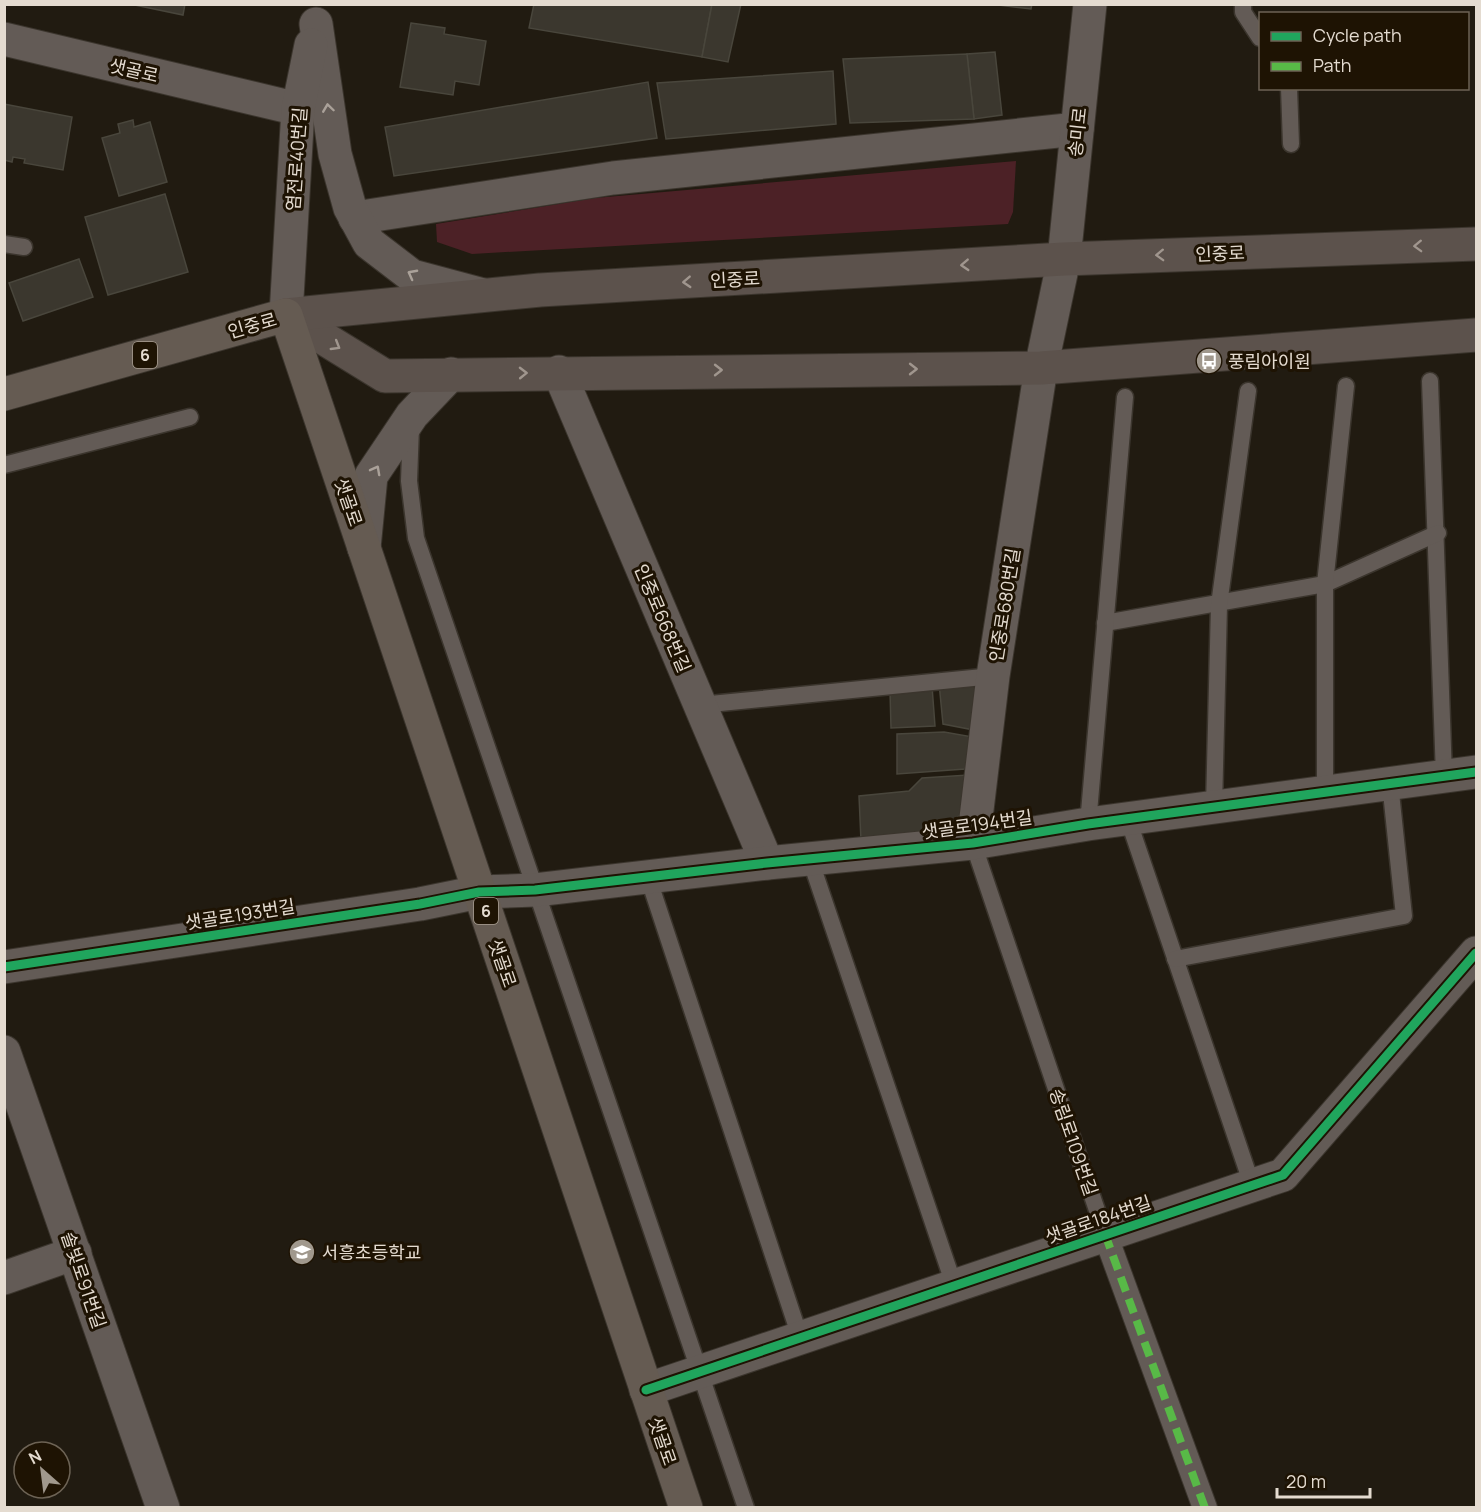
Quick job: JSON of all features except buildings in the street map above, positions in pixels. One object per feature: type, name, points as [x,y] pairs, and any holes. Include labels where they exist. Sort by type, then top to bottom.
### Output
[{"type":"main road","name":"인중로","points":[[4,394],[286,315],[488,296],[1064,259],[1476,244]]},
{"type":"main road","points":[[286,315],[385,376],[559,372],[1041,368],[1476,335]]},
{"type":"main road","name":"샛골로","points":[[286,315],[686,1508]]},
{"type":"street","name":"송미로","points":[[1041,368],[1064,259],[1090,4]]},
{"type":"street","points":[[318,14],[335,154],[350,208],[369,243],[412,276],[488,296]]},
{"type":"street","name":"염전로40번길","points":[[286,315],[298,109],[318,14]]},
{"type":"street","name":"샛골로","points":[[4,39],[298,109]]},
{"type":"street","points":[[355,218],[612,178],[1077,129]]},
{"type":"street","name":"인중로680번길","points":[[973,843],[993,676],[1041,368]]},
{"type":"street","name":"인중로668번길","points":[[559,372],[768,863]]},
{"type":"street","points":[[364,548],[371,476],[412,415],[451,374]]},
{"type":"street","name":"샛골로194번길","points":[[480,892],[535,890],[768,863],[973,843],[1088,824],[1476,772]]},
{"type":"street","name":"샛골로193번길","points":[[4,967],[420,904],[480,892]]},
{"type":"street","name":"샛골로184번길","points":[[646,1390],[1283,1174],[1476,953]]},
{"type":"street","name":"솔빛로91번길","points":[[4,1052],[163,1508]]},
{"type":"street","name":"송림로109번길","points":[[1105,1234],[1205,1508]]},
{"type":"street","points":[[4,1278],[75,1253]]},
{"type":"lane","points":[[1243,4],[1243,12],[1259,36]]},
{"type":"lane","points":[[1289,90],[1291,144]]},
{"type":"lane","points":[[4,244],[24,248]]},
{"type":"lane","points":[[1430,381],[1438,533],[1444,776]]},
{"type":"lane","points":[[1325,792],[1325,584],[1346,386]]},
{"type":"lane","points":[[1214,807],[1219,605],[1248,391]]},
{"type":"lane","points":[[1088,824],[1125,397]]},
{"type":"lane","points":[[412,415],[409,482],[416,538],[746,1508]]},
{"type":"lane","points":[[4,465],[190,417]]},
{"type":"lane","points":[[1106,623],[1219,605],[1325,584],[1438,533]]},
{"type":"lane","points":[[700,705],[993,676]]},
{"type":"lane","points":[[1175,959],[1404,916],[1390,783]]},
{"type":"lane","points":[[1128,819],[1252,1185]]},
{"type":"lane","name":"송림로109번길","points":[[973,843],[1105,1234]]},
{"type":"lane","points":[[810,859],[954,1285]]},
{"type":"lane","points":[[648,877],[800,1337]]},
{"type":"shaded area","points":[[1016,161],[1013,212],[1008,224],[472,254],[437,242],[436,224],[595,198]]},
{"type":"marked path","points":[[1105,1234],[1205,1508]]},
{"type":"cycle path","points":[[4,967],[420,904],[479,892],[535,890],[767,863],[973,843],[1088,824],[1476,772]]},
{"type":"cycle path","points":[[646,1390],[1283,1175],[1476,953]]},
{"type":"place","name":"풍림아이원","points":[[1209,361]]},
{"type":"place","name":"서흥초등학교","points":[[302,1252]]}]
